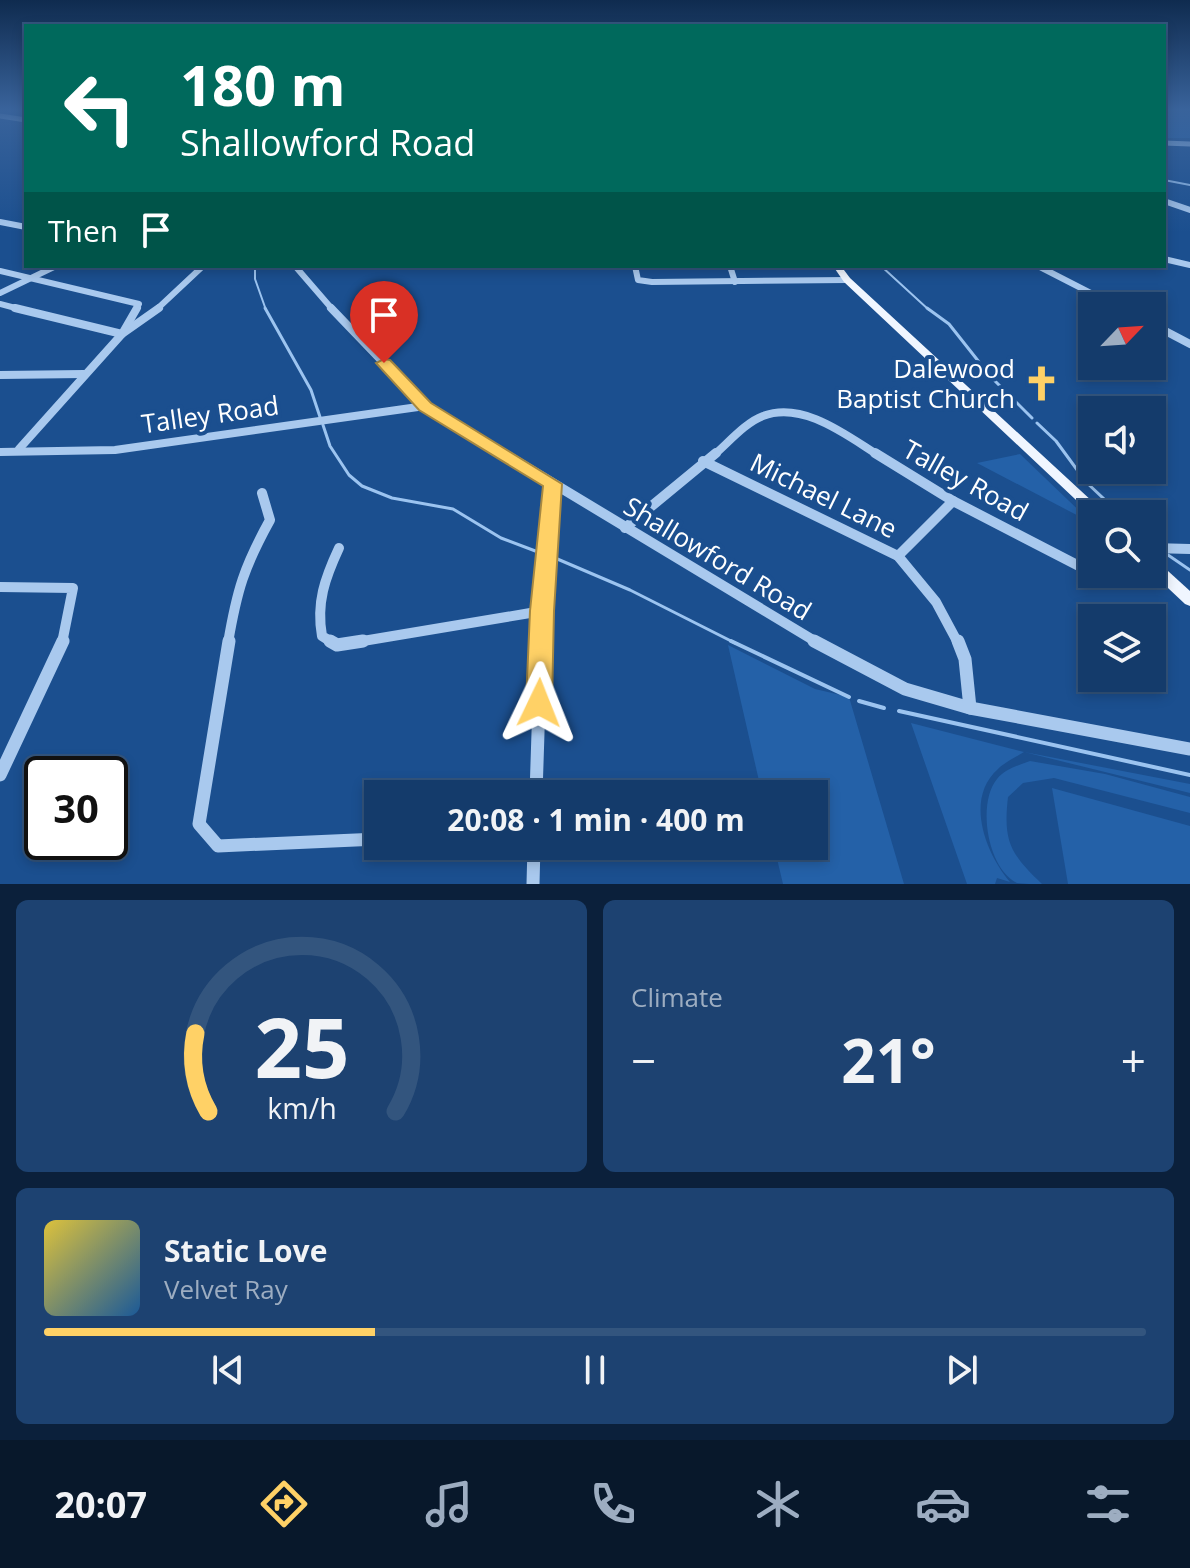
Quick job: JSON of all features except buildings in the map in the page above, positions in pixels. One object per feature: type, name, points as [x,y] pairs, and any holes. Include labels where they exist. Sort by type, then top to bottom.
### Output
[{"type":"main road","points":[[838,268],[847,280],[1084,500]]},
{"type":"main road","points":[[1166,578],[1190,600]]},
{"type":"street","points":[[1166,202],[1190,210]]},
{"type":"street","points":[[0,222],[24,227]]},
{"type":"street","points":[[1166,259],[1190,265]]},
{"type":"street","points":[[0,293],[52,268]]},
{"type":"street","points":[[19,449],[122,334],[171,299],[201,268]]},
{"type":"street","name":"Shallowford Road","points":[[296,268],[425,406],[848,661],[905,689],[970,708],[1190,749]]},
{"type":"street","points":[[635,268],[638,280],[847,280]]},
{"type":"street","points":[[731,268],[735,282]]},
{"type":"street","points":[[1042,268],[1089,292]]},
{"type":"street","points":[[0,271],[139,304],[122,334]]},
{"type":"street","points":[[0,304],[122,334]]},
{"type":"street","points":[[1166,331],[1190,344]]},
{"type":"street","points":[[0,375],[84,374]]},
{"type":"street","name":"Talley Road","points":[[0,452],[19,449],[115,450],[425,406]]},
{"type":"street","name":"Talley Road","points":[[625,528],[761,416],[785,412],[802,414],[846,435],[953,501],[1078,565]]},
{"type":"street","name":"Michael Lane","points":[[703,461],[898,556],[952,627],[965,659],[970,708]]},
{"type":"street","points":[[536,780],[542,611],[553,484]]},
{"type":"street","points":[[262,493],[270,520],[248,560],[237,590],[199,824],[218,846],[364,840]]},
{"type":"street","points":[[898,556],[953,501]]},
{"type":"street","points":[[339,548],[316,612],[322,636],[337,645],[542,611]]},
{"type":"street","points":[[1166,548],[1190,549]]},
{"type":"street","points":[[0,587],[73,588],[63,641],[0,775]]},
{"type":"street","points":[[533,884],[534,860]]},
{"type":"shaded area","points":[[1020,454],[1078,510],[1078,516],[977,463]]},
{"type":"shaded area","points":[[728,645],[815,689],[849,697],[904,884],[783,884],[777,860],[828,860],[828,780],[759,780]]},
{"type":"shaded area","points":[[911,723],[1024,752],[998,769],[982,795],[982,826],[987,842],[1010,882],[997,878],[995,884],[967,884]]},
{"type":"shaded area","points":[[1024,752],[1190,784],[1190,793]]},
{"type":"shaded area","points":[[1030,761],[1105,774],[1190,797],[1190,813],[1054,778],[1023,783],[1008,797],[1008,836],[1022,864],[1042,884],[1017,883],[998,864],[992,850],[987,803],[1000,776]]},
{"type":"shaded area","points":[[1052,788],[1190,826],[1190,884],[1068,884]]},
{"type":"waterway","points":[[1166,180],[1190,185]]},
{"type":"waterway","points":[[255,268],[255,279],[266,309]]},
{"type":"waterway","points":[[883,268],[929,310]]},
{"type":"waterway","points":[[927,308],[949,324],[983,367]]},
{"type":"waterway","points":[[266,309],[311,390],[320,417]]},
{"type":"waterway","points":[[986,372],[1032,418]]},
{"type":"waterway","points":[[1037,423],[1105,500]]},
{"type":"waterway","points":[[323,425],[330,446],[349,475],[362,486],[392,498],[453,509],[501,538],[538,552]]},
{"type":"waterway","points":[[1168,555],[1190,570]]},
{"type":"waterway","points":[[555,558],[630,590],[732,641]]},
{"type":"waterway","points":[[732,641],[849,697]]},
{"type":"waterway","points":[[859,701],[884,708]]},
{"type":"waterway","points":[[899,711],[1190,775]]},
{"type":"place","name":"Dalewood Baptist Church","points":[[1041,383]]},
{"type":"route","points":[[384,363],[425,406],[553,484],[542,611],[539,703]]}]
